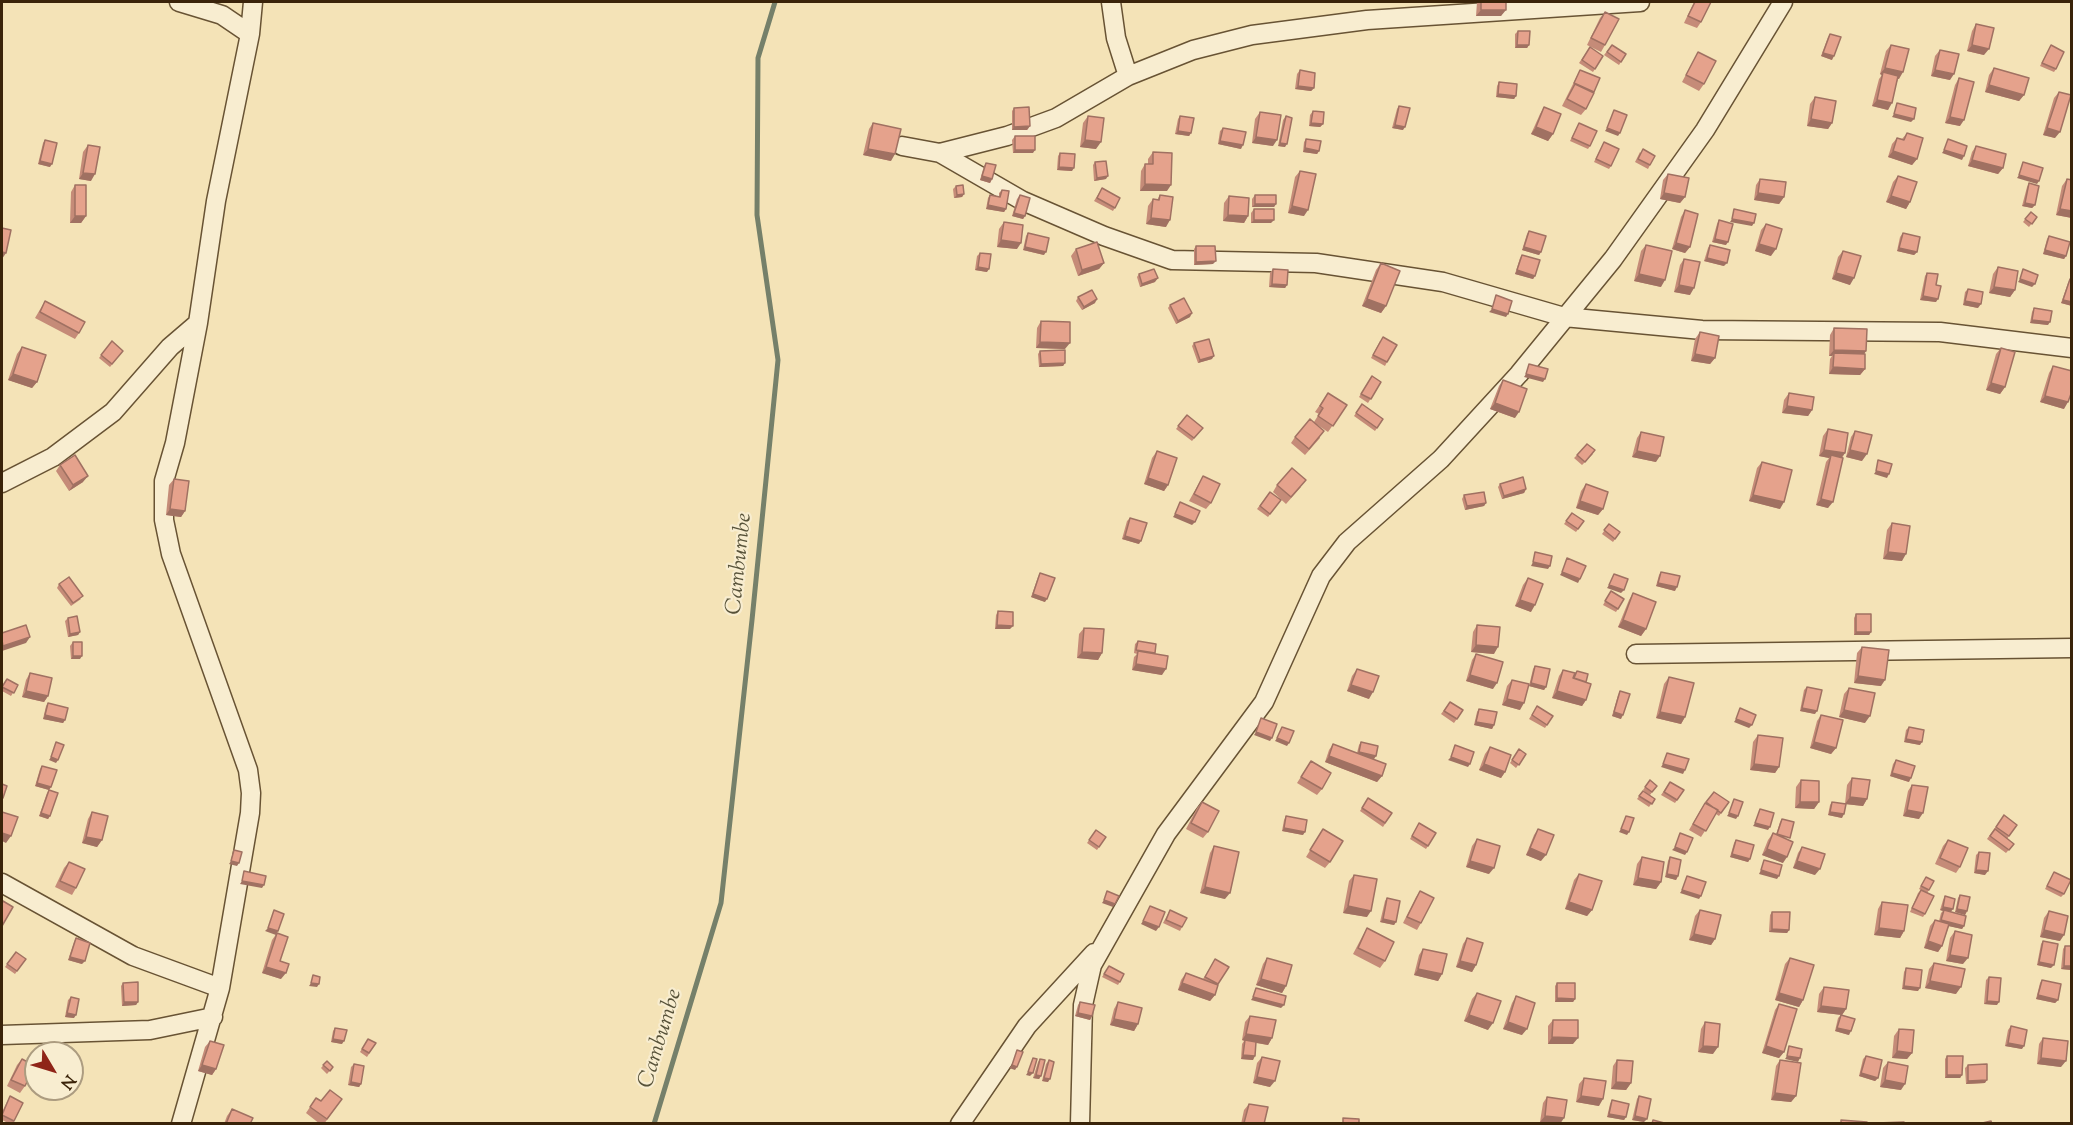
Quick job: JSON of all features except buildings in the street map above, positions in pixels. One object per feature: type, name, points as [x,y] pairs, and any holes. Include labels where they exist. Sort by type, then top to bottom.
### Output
[{"type":"street","points":[[179,2],[222,15],[250,34]]},
{"type":"street","points":[[180,1124],[220,988],[250,813],[251,793],[248,770],[171,554],[164,520],[164,482],[175,443],[198,323],[216,201],[250,34],[254,2]]},
{"type":"street","points":[[1111,2],[1116,38],[1128,76]]},
{"type":"street","points":[[940,153],[1007,136],[1056,118],[1128,76],[1193,50],[1290,29],[1368,20],[1640,2]]},
{"type":"street","points":[[1080,1124],[1083,1005],[1092,965],[1166,834],[1264,702],[1308,602],[1332,558],[1441,459],[1519,375],[1613,259],[1705,130],[1783,2]]},
{"type":"street","points":[[902,146],[940,153],[1023,201],[1104,236],[1172,260],[1327,265],[1443,282],[1564,317],[1702,330],[1940,332],[2072,348]]},
{"type":"street","points":[[2,483],[52,457],[113,412],[170,347],[198,323]]},
{"type":"street","points":[[1636,654],[2072,648]]},
{"type":"street","points":[[2,884],[133,956],[220,988]]},
{"type":"street","points":[[960,1124],[1027,1026],[1104,943]]},
{"type":"street","points":[[2,1035],[150,1030],[213,1017]]},
{"type":"waterway","name":"Cambumbe","points":[[654,1124],[721,903],[752,620],[778,360],[757,215],[758,58],[775,2]]}]
